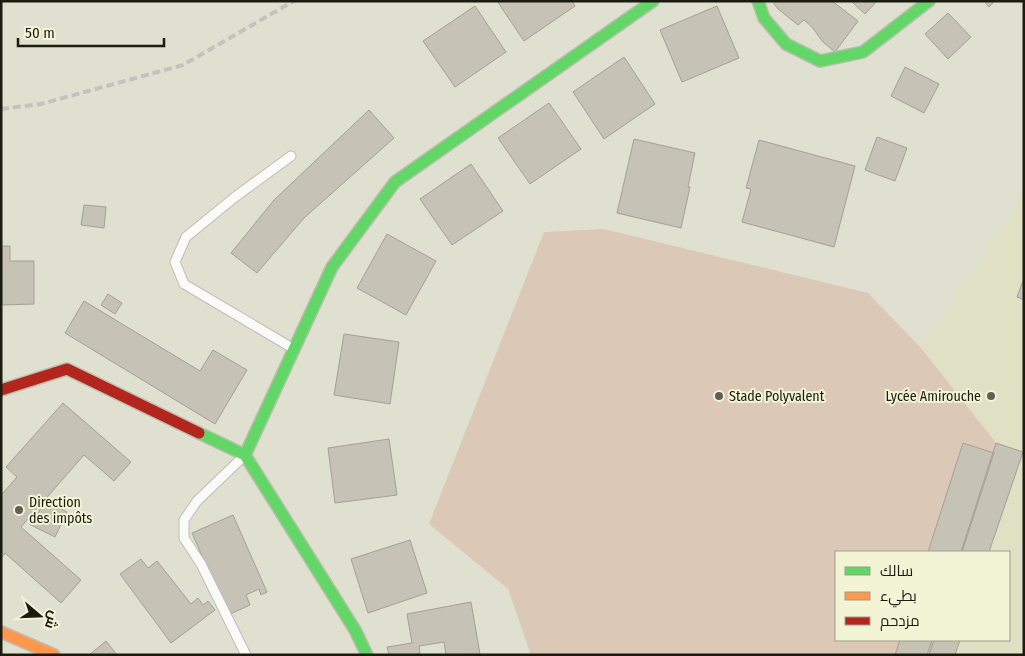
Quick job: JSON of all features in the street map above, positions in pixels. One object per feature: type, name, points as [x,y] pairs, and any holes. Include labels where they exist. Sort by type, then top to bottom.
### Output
[{"type":"street","points":[[245,455],[332,267],[395,182],[653,1]]},
{"type":"street","points":[[758,1],[764,18],[786,44],[820,61],[863,52],[929,1]]},
{"type":"street","points":[[1,390],[67,369],[245,455],[355,630],[368,655]]},
{"type":"street","points":[[1,632],[54,655]]},
{"type":"lane","points":[[291,156],[235,197],[186,237],[175,262],[184,284],[294,349]]},
{"type":"lane","points":[[245,455],[197,501],[184,520],[184,538],[201,564],[246,655]]},
{"type":"shaded area","name":"Lycée Amirouche","points":[[1024,193],[1024,655],[927,655],[932,641],[1010,641],[1010,551],[961,551],[996,443],[921,348]]},
{"type":"shaded area","name":"Stade Polyvalent","points":[[604,229],[868,293],[921,348],[996,443],[961,551],[835,551],[835,641],[932,641],[927,655],[531,655],[508,589],[429,524],[544,232]]},
{"type":"building","points":[[497,1],[572,1],[575,6],[524,41]]},
{"type":"building","points":[[772,1],[832,1],[858,21],[835,52],[823,42],[804,20],[798,25],[778,9]]},
{"type":"building","points":[[851,1],[877,1],[865,14]]},
{"type":"building","points":[[984,1],[995,1],[989,7]]},
{"type":"building","points":[[475,6],[506,52],[455,87],[423,41]]},
{"type":"building","points":[[717,6],[739,58],[682,82],[660,30]]},
{"type":"building","points":[[948,13],[971,37],[948,59],[925,34]]},
{"type":"building","points":[[624,57],[655,104],[604,139],[573,92]]},
{"type":"building","points":[[905,67],[939,84],[924,113],[891,96]]},
{"type":"building","points":[[549,103],[581,149],[530,184],[498,138]]},
{"type":"building","points":[[369,110],[394,138],[304,218],[257,273],[231,253],[274,200]]},
{"type":"building","points":[[877,137],[907,148],[895,181],[865,170]]},
{"type":"building","points":[[634,139],[695,153],[681,228],[617,213]]},
{"type":"building","points":[[759,140],[855,166],[834,247],[742,222],[751,189],[746,188]]},
{"type":"building","points":[[471,164],[503,211],[452,245],[420,199]]},
{"type":"building","points":[[84,205],[106,207],[104,228],[81,225]]},
{"type":"building","points":[[387,234],[436,261],[406,315],[357,288]]},
{"type":"building","points":[[1,246],[10,246],[10,261],[34,261],[34,304],[1,305]]},
{"type":"building","points":[[1024,278],[1024,300],[1017,297]]},
{"type":"building","points":[[108,294],[122,303],[115,314],[101,305]]},
{"type":"building","points":[[84,301],[200,371],[213,350],[247,370],[215,424],[65,333]]},
{"type":"building","points":[[344,334],[399,342],[390,404],[334,395]]},
{"type":"building","name":"Direction des impôts","points":[[63,403],[131,462],[114,481],[84,455],[21,527],[81,580],[61,603],[5,553],[1,558],[1,492],[3,493],[17,477],[6,467]]},
{"type":"building","points":[[389,439],[397,495],[335,503],[328,448]]},
{"type":"building","points":[[963,443],[994,453],[962,551],[928,551]]},
{"type":"building","points":[[996,443],[1023,452],[989,551],[961,551]]},
{"type":"building","points":[[44,500],[67,512],[55,537],[29,524],[35,513],[38,514]]},
{"type":"building","points":[[233,515],[267,592],[261,595],[259,589],[246,595],[250,605],[228,615],[192,533]]},
{"type":"building","points":[[410,540],[427,593],[368,613],[351,559]]},
{"type":"building","points":[[141,559],[148,568],[157,561],[191,604],[198,598],[203,605],[208,601],[215,610],[171,643],[120,574]]},
{"type":"building","points":[[471,602],[480,654],[446,655],[444,642],[419,646],[420,653],[414,655],[389,655],[387,647],[412,643],[407,614]]},
{"type":"building","points":[[106,641],[117,655],[89,655]]},
{"type":"building","points":[[900,641],[934,641],[929,655],[895,655]]},
{"type":"building","points":[[932,641],[960,641],[955,655],[927,655]]},
{"type":"railway","points":[[1,109],[41,104],[183,65],[294,1]]},
{"type":"traffic: fast","points":[[245,455],[332,267],[395,182],[653,1]]},
{"type":"traffic: fast","points":[[758,1],[764,18],[786,44],[820,61],[863,52],[929,1]]},
{"type":"traffic: fast","points":[[199,433],[245,455],[355,630],[367,655]]},
{"type":"traffic: slow","points":[[1,632],[54,655]]},
{"type":"traffic: jam","points":[[1,390],[67,369],[199,433]]},
{"type":"place","name":"Stade Polyvalent","points":[[719,396]]},
{"type":"place","name":"Lycée Amirouche","points":[[991,396]]},
{"type":"place","name":"Direction des impôts","points":[[19,510]]}]
